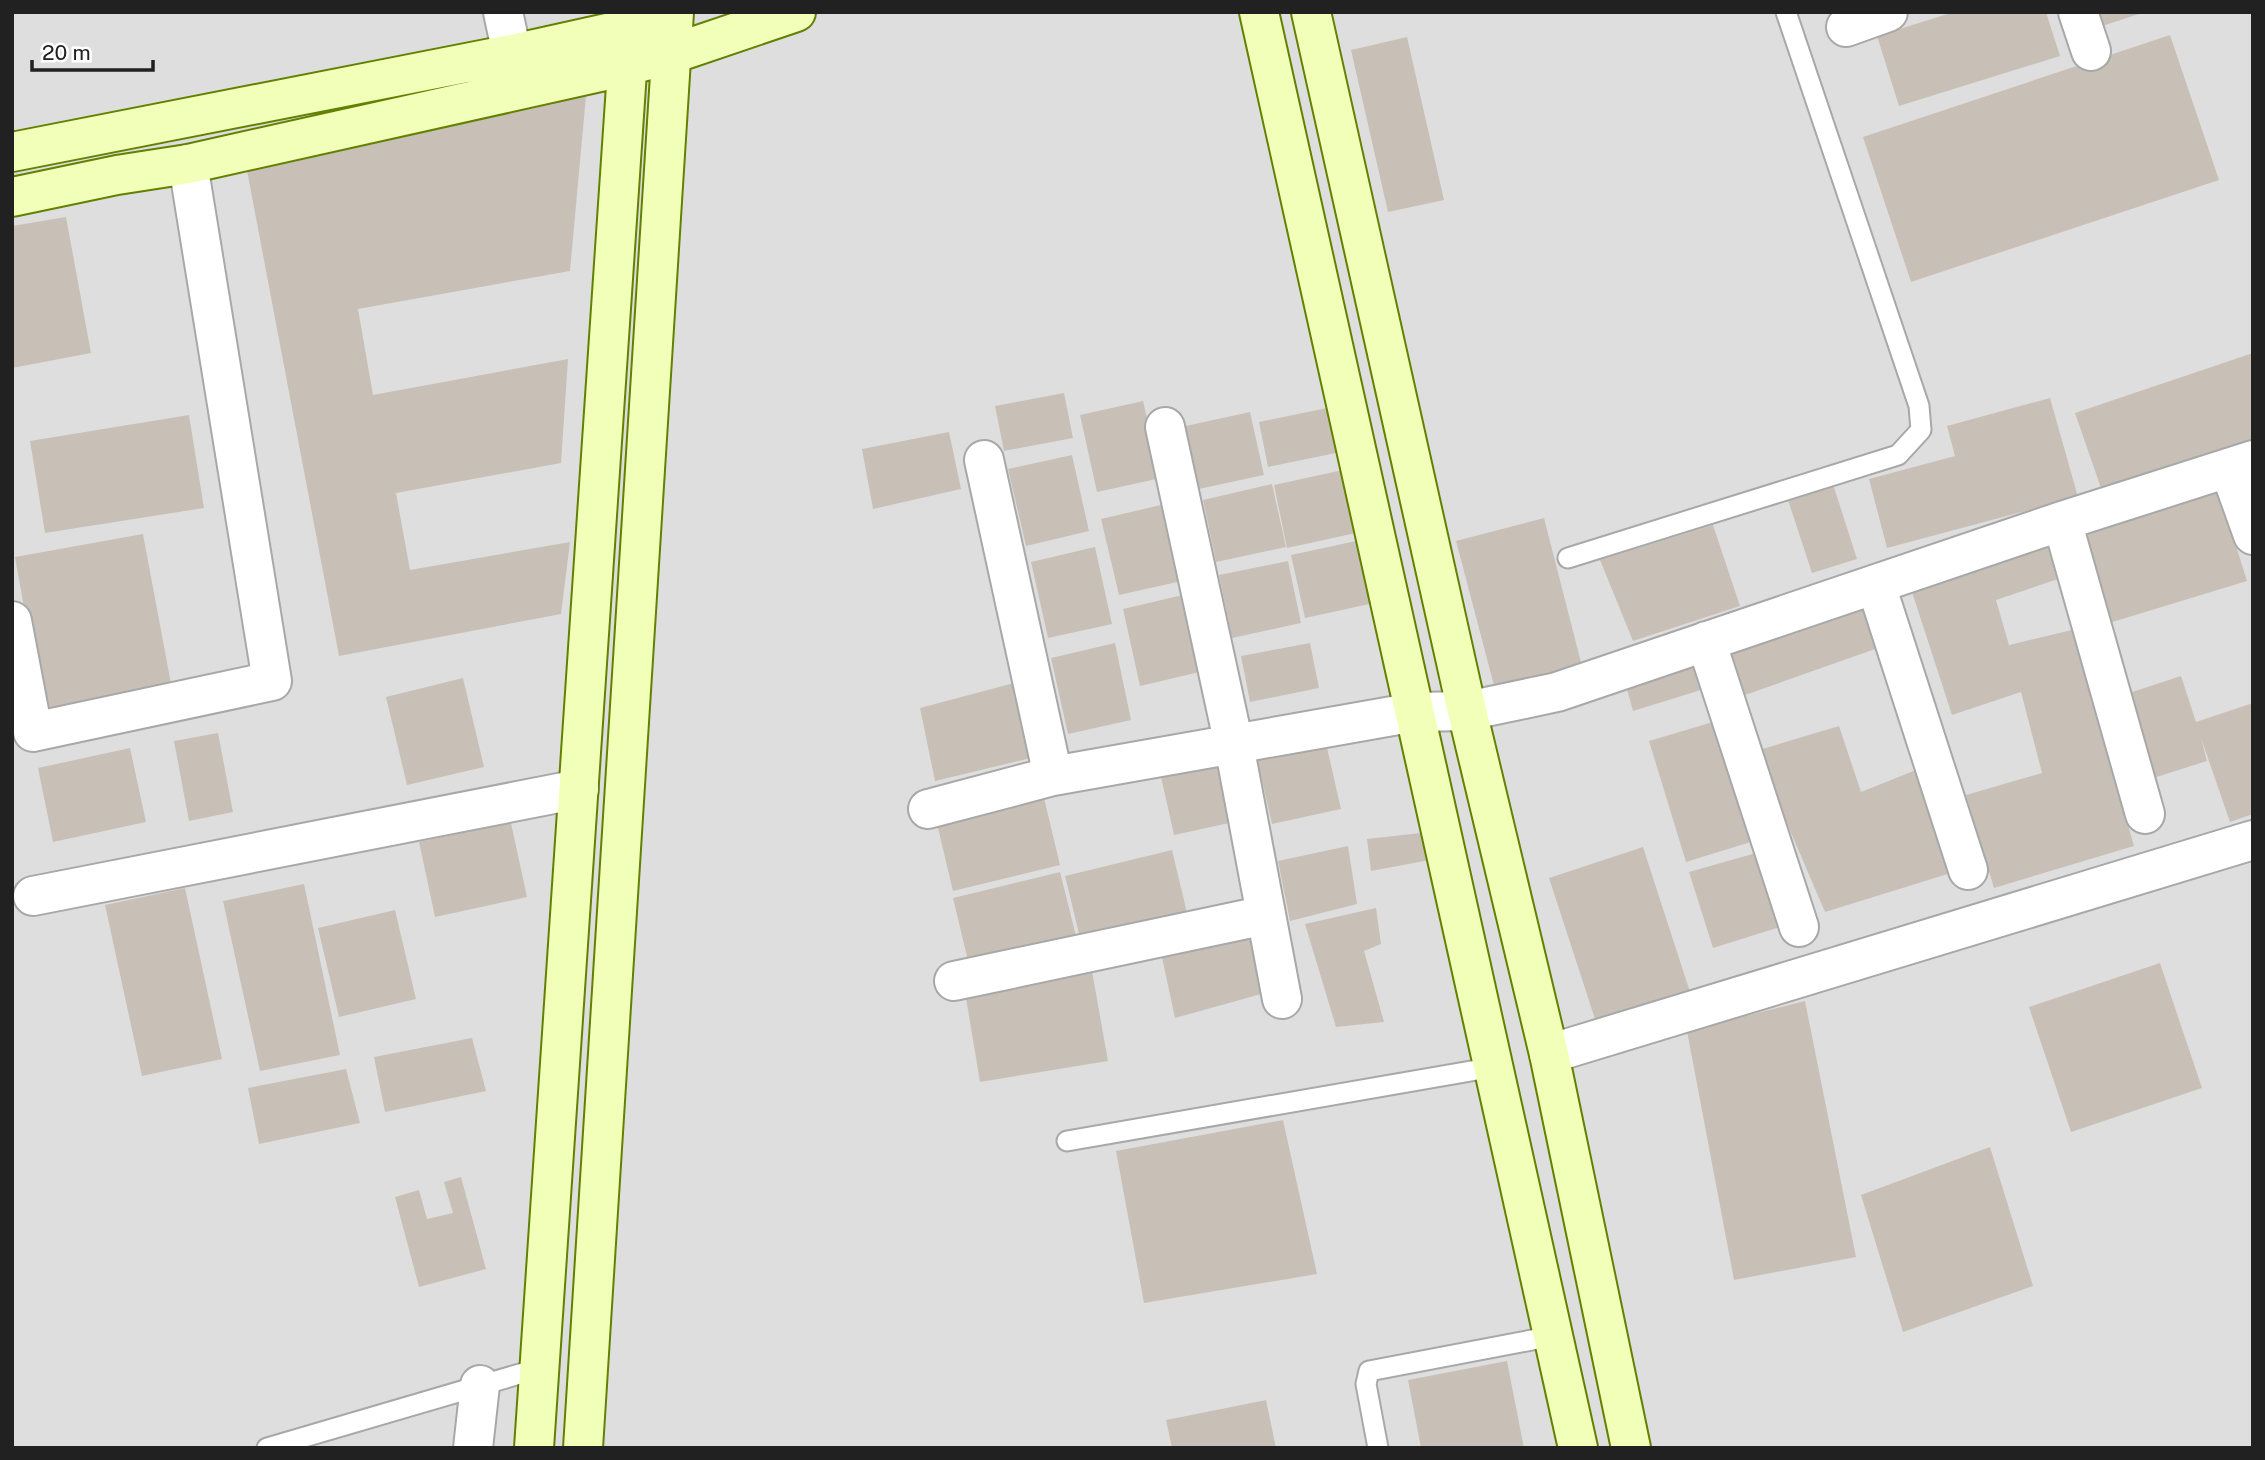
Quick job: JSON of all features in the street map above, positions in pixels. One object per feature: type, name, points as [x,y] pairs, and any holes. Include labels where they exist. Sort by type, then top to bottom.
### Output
[{"type":"street","points":[[503,12],[512,54]]},
{"type":"street","points":[[12,152],[512,54],[630,20],[677,24],[796,12]]},
{"type":"street","points":[[1259,12],[1578,1448]]},
{"type":"street","points":[[1311,12],[1466,710],[1549,1054],[1631,1448]]},
{"type":"street","points":[[1846,27],[1888,12]]},
{"type":"street","points":[[2078,12],[2091,51]]},
{"type":"street","points":[[534,1448],[630,20]]},
{"type":"street","points":[[12,197],[188,164],[627,66],[677,24]]},
{"type":"street","points":[[583,1448],[677,24]]},
{"type":"street","points":[[12,621],[33,733],[272,681],[188,164]]},
{"type":"street","points":[[1165,428],[1234,745],[1283,999]]},
{"type":"street","points":[[984,460],[1053,776]]},
{"type":"street","points":[[928,809],[1053,776],[1415,712],[1466,710],[1557,692],[2062,521],[2241,464],[2253,535]]},
{"type":"street","points":[[2062,521],[2144,814]]},
{"type":"street","points":[[1876,585],[1968,870]]},
{"type":"street","points":[[1706,641],[1799,927]]},
{"type":"street","points":[[33,895],[579,789]]},
{"type":"street","points":[[1549,1054],[2253,840]]},
{"type":"street","points":[[954,981],[1266,915]]},
{"type":"street","points":[[474,1448],[480,1385]]},
{"type":"lane","points":[[1568,558],[1898,455],[1921,430],[1919,406],[1786,12]]},
{"type":"lane","points":[[1067,1141],[1494,1067]]},
{"type":"lane","points":[[1378,1448],[1366,1384],[1369,1371],[1553,1336]]},
{"type":"lane","points":[[267,1448],[540,1368]]},
{"type":"shaded area","points":[[12,12],[2253,12],[2253,1448],[12,1448]]},
{"type":"building","points":[[1954,12],[2046,12],[2060,56],[1899,106],[1877,36]]},
{"type":"building","points":[[2094,12],[2141,12],[2142,13],[2099,27]]},
{"type":"building","points":[[2170,35],[2219,180],[1911,282],[1863,137]]},
{"type":"building","points":[[1407,37],[1444,200],[1388,212],[1351,50]]},
{"type":"building","points":[[586,96],[570,271],[358,309],[373,395],[568,359],[561,463],[396,493],[410,570],[570,542],[561,614],[339,656],[245,160]]},
{"type":"building","points":[[66,217],[91,353],[12,368],[12,226]]},
{"type":"building","points":[[2253,353],[2253,441],[2102,491],[2075,413]]},
{"type":"building","points":[[1064,393],[1073,438],[1004,451],[995,406]]},
{"type":"building","points":[[2050,398],[2078,497],[1887,548],[1869,479],[1955,456],[1947,426]]},
{"type":"building","points":[[1143,401],[1161,478],[1097,492],[1080,415]]},
{"type":"building","points":[[1327,408],[1336,453],[1268,467],[1259,422]]},
{"type":"building","points":[[1250,412],[1264,475],[1194,490],[1181,427]]},
{"type":"building","points":[[189,415],[204,508],[45,533],[30,441]]},
{"type":"building","points":[[949,432],[961,489],[873,509],[862,449]]},
{"type":"building","points":[[1072,455],[1089,531],[1026,546],[1008,469]]},
{"type":"building","points":[[1343,470],[1356,533],[1287,548],[1274,485]]},
{"type":"building","points":[[1272,484],[1286,547],[1216,562],[1203,500]]},
{"type":"building","points":[[1833,484],[1857,559],[1812,573],[1787,497]]},
{"type":"building","points":[[2218,488],[2247,581],[2106,624],[2078,532]]},
{"type":"building","points":[[1165,504],[1182,581],[1119,595],[1101,519]]},
{"type":"building","points":[[1544,518],[1583,670],[1496,693],[1456,541]]},
{"type":"building","points":[[1713,525],[1740,606],[1633,641],[1600,560]]},
{"type":"building","points":[[143,534],[172,689],[43,713],[15,557]]},
{"type":"building","points":[[1361,540],[1374,603],[1305,618],[1291,555]]},
{"type":"building","points":[[2047,544],[2058,579],[1996,600],[2009,645],[2072,630],[2134,846],[1994,888],[1966,795],[2042,773],[2021,692],[1952,715],[1911,589]]},
{"type":"building","points":[[1095,547],[1112,624],[1048,638],[1031,562]]},
{"type":"building","points":[[1288,561],[1301,623],[1232,638],[1219,575]]},
{"type":"building","points":[[1187,594],[1204,671],[1140,686],[1123,609]]},
{"type":"building","points":[[1865,599],[1881,647],[1745,695],[1729,647]]},
{"type":"building","points":[[1115,643],[1131,720],[1068,734],[1051,658]]},
{"type":"building","points":[[1310,643],[1319,688],[1250,702],[1241,656]]},
{"type":"building","points":[[1690,654],[1701,690],[1633,711],[1623,675]]},
{"type":"building","points":[[2181,676],[2196,722],[2253,703],[2253,814],[2230,822],[2201,738],[2207,761],[2147,780],[2120,696]]},
{"type":"building","points":[[463,678],[484,767],[407,785],[386,697]]},
{"type":"building","points":[[1014,683],[1031,758],[935,781],[920,708]]},
{"type":"building","points":[[1713,722],[1754,841],[1686,862],[1649,741]]},
{"type":"building","points":[[1839,726],[1861,792],[1921,768],[1951,873],[1825,912],[1756,751]]},
{"type":"building","points":[[218,733],[233,812],[189,821],[174,741]]},
{"type":"building","points":[[1326,743],[1341,809],[1272,824],[1257,759]]},
{"type":"building","points":[[130,748],[146,822],[53,842],[38,768]]},
{"type":"building","points":[[1220,754],[1234,822],[1174,835],[1159,768]]},
{"type":"building","points":[[1044,798],[1060,865],[953,891],[937,824]]},
{"type":"building","points":[[511,823],[527,897],[435,917],[419,842]]},
{"type":"building","points":[[1430,832],[1435,859],[1371,871],[1367,839]]},
{"type":"building","points":[[1348,846],[1357,904],[1290,921],[1278,861]]},
{"type":"building","points":[[1643,847],[1690,992],[1596,1022],[1549,878]]},
{"type":"building","points":[[1172,850],[1188,917],[1081,942],[1065,876]]},
{"type":"building","points":[[1756,853],[1783,926],[1713,948],[1689,872]]},
{"type":"building","points":[[1060,872],[1077,940],[969,965],[953,898]]},
{"type":"building","points":[[304,884],[340,1055],[260,1071],[223,901]]},
{"type":"building","points":[[185,888],[222,1059],[142,1076],[105,905]]},
{"type":"building","points":[[1376,908],[1381,944],[1364,951],[1384,1022],[1336,1027],[1305,924]]},
{"type":"building","points":[[395,910],[416,999],[339,1017],[318,928]]},
{"type":"building","points":[[1262,930],[1272,991],[1175,1018],[1161,953]]},
{"type":"building","points":[[2160,963],[2202,1088],[2071,1132],[2029,1007]]},
{"type":"building","points":[[1092,971],[1108,1061],[980,1082],[965,992]]},
{"type":"building","points":[[1805,1001],[1856,1257],[1734,1280],[1687,1031]]},
{"type":"building","points":[[472,1038],[486,1091],[385,1112],[374,1057]]},
{"type":"building","points":[[346,1069],[360,1123],[259,1144],[248,1088]]},
{"type":"building","points":[[1283,1120],[1317,1274],[1144,1303],[1116,1151]]},
{"type":"building","points":[[1990,1147],[2033,1286],[1903,1332],[1861,1195]]},
{"type":"building","points":[[461,1177],[486,1269],[419,1287],[395,1197],[419,1190],[427,1219],[453,1213],[444,1182]]},
{"type":"building","points":[[1507,1361],[1524,1448],[1421,1448],[1408,1380]]},
{"type":"building","points":[[1266,1400],[1276,1448],[1172,1448],[1166,1420]]}]
